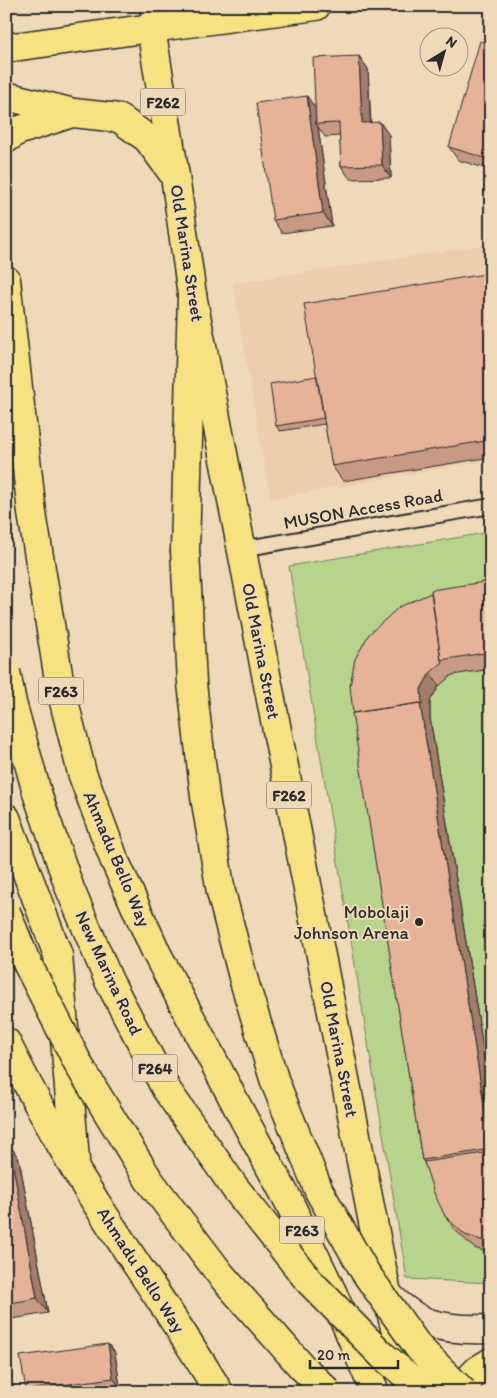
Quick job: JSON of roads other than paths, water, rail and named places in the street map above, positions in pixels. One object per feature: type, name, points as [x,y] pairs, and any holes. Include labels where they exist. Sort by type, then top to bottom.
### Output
[{"type":"main road","points":[[6,48],[149,17],[316,6]]},
{"type":"main road","name":"Old Marina Street","points":[[149,17],[192,295],[388,1294],[410,1392]]},
{"type":"main road","points":[[6,96],[74,113],[119,118],[148,139],[175,176]]},
{"type":"main road","points":[[6,139],[17,131],[74,113]]},
{"type":"main road","name":"Ahmadu Bello Way","points":[[6,280],[32,513],[60,686],[82,773],[114,859],[157,954],[288,1200],[333,1294],[375,1392]]},
{"type":"main road","points":[[192,295],[186,550],[192,683],[205,797],[221,892],[241,972],[275,1082],[319,1190],[365,1272],[419,1348],[463,1392]]},
{"type":"main road","name":"New Marina Road","points":[[6,672],[12,703],[38,796],[70,889],[108,981],[166,1089],[235,1188],[310,1280],[382,1355],[426,1392]]},
{"type":"main road","points":[[6,818],[58,955],[76,1169]]},
{"type":"main road","points":[[6,912],[24,957],[80,1067],[149,1180],[221,1275],[302,1367],[328,1392]]},
{"type":"main road","name":"Ahmadu Bello Way","points":[[6,1042],[76,1169],[197,1354],[219,1392]]},
{"type":"main road","points":[[388,1294],[398,1306],[428,1323],[475,1330],[491,1329]]},
{"type":"main road","points":[[456,1392],[478,1370],[491,1362]]},
{"type":"lane","name":"MUSON Access Road","points":[[241,549],[491,506]]},
{"type":"place","name":"Mobolaji Johnson Arena","points":[[419,922]]}]
